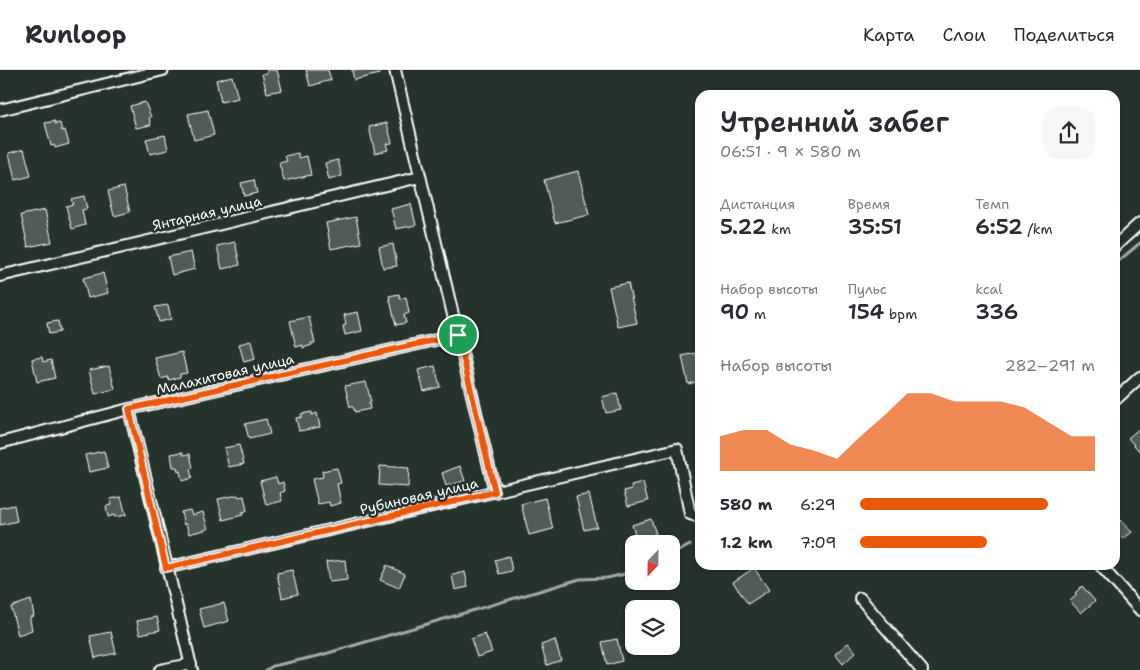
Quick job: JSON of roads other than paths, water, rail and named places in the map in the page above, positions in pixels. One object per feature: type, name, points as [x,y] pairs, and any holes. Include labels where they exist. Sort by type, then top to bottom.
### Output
[{"type":"street","points":[[0,110],[163,70]]},
{"type":"street","points":[[395,70],[495,492]]},
{"type":"street","name":"Янтарная улица","points":[[0,276],[420,177]]},
{"type":"street","points":[[1120,242],[1140,224]]},
{"type":"street","name":"Малахитовая улица","points":[[0,443],[129,409],[458,335]]},
{"type":"street","points":[[1120,395],[1140,377]]},
{"type":"street","points":[[129,409],[191,667],[160,670]]},
{"type":"street","name":"Рубиновая улица","points":[[166,568],[677,450],[690,514],[695,516]]},
{"type":"street","points":[[1104,570],[1140,610]]},
{"type":"street","points":[[860,598],[922,670]]},
{"type":"waterway","points":[[1120,260],[1140,243]]},
{"type":"waterway","points":[[680,550],[690,545]]},
{"type":"waterway","points":[[266,670],[273,666],[318,656],[580,579],[607,578],[625,574]]}]
